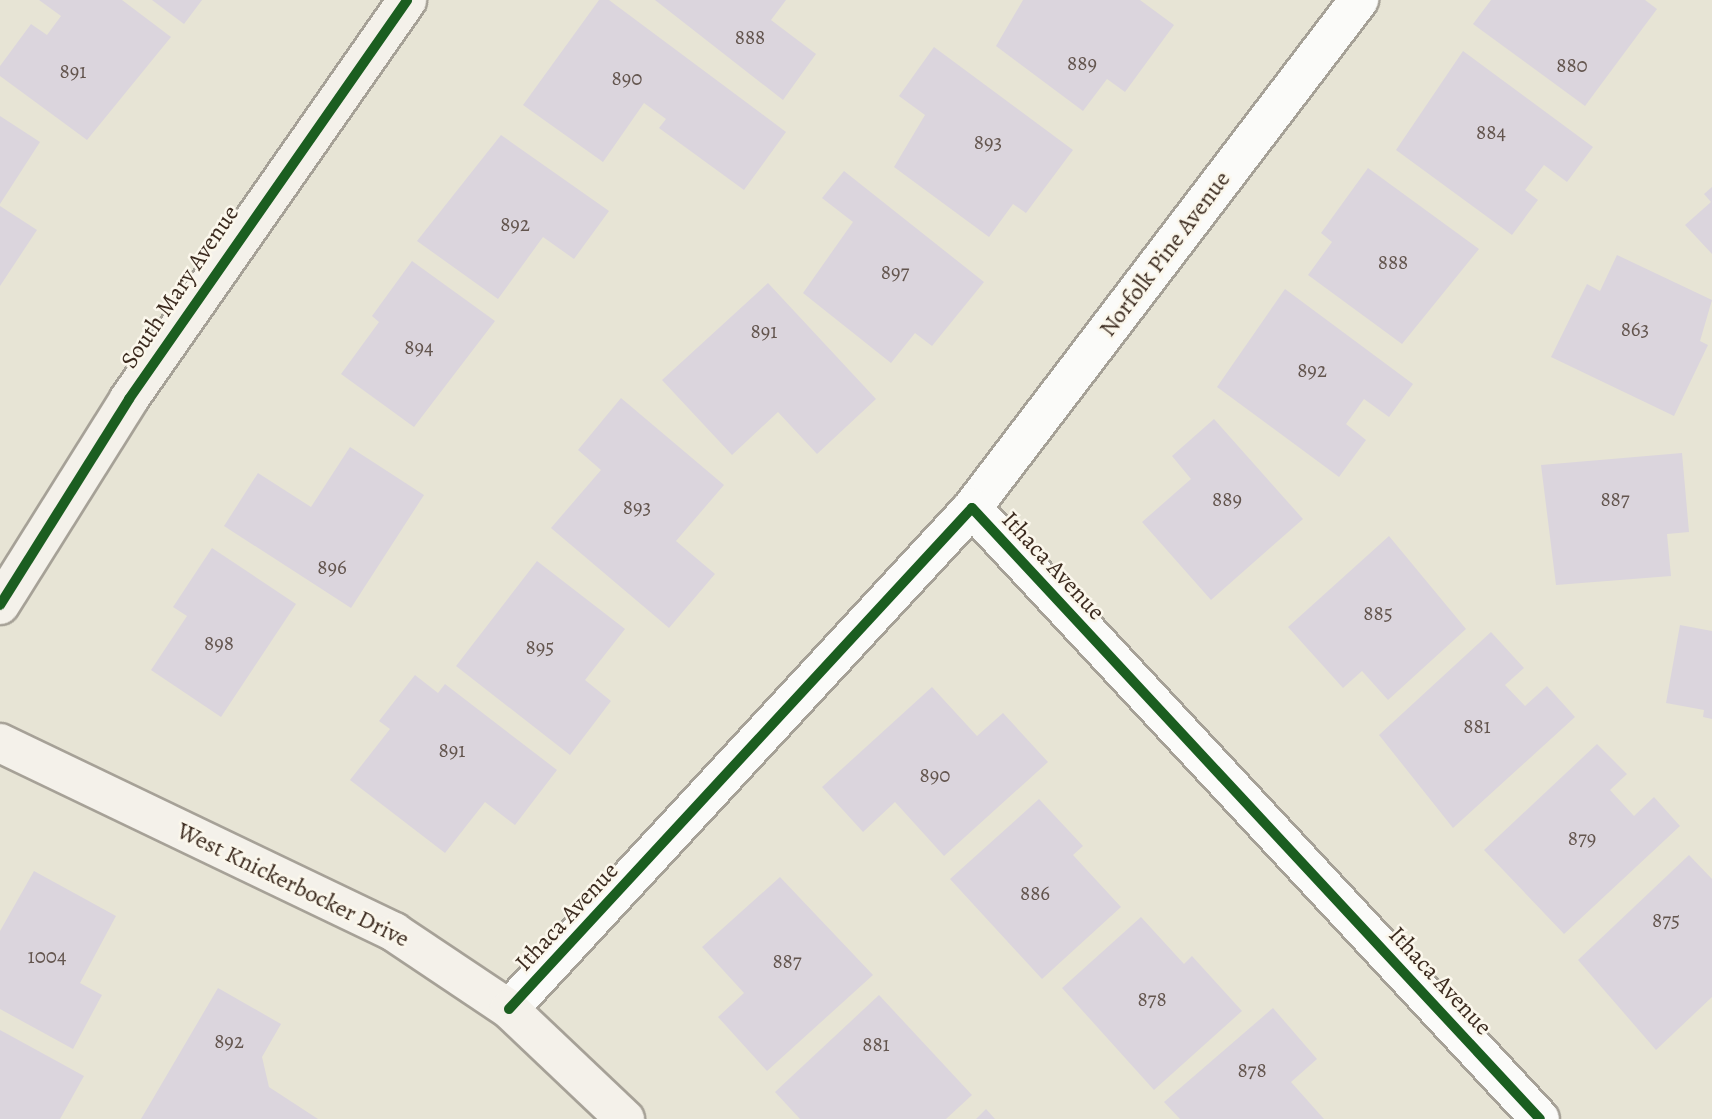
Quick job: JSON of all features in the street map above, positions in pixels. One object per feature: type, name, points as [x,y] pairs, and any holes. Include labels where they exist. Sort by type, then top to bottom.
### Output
[{"type":"street","name":"South Mary Avenue","points":[[0,605],[129,399],[407,0]]},
{"type":"street","name":"Norfolk Pine Avenue","points":[[972,508],[1359,0]]},
{"type":"street","name":"Ithaca Avenue","points":[[509,1009],[972,508],[1540,1119]]},
{"type":"street","name":"West Knickerbocker Drive","points":[[0,743],[394,932],[509,1009],[625,1119]]},
{"type":"building","points":[[39,0],[122,0],[171,37],[87,140],[0,76],[0,66],[31,24],[47,35],[61,16]]},
{"type":"building","points":[[152,0],[202,0],[184,24]]},
{"type":"building","points":[[599,0],[609,0],[786,132],[744,190],[659,128],[666,119],[644,103],[603,162],[523,105]]},
{"type":"building","points":[[655,0],[786,0],[771,20],[816,54],[783,100]]},
{"type":"building","points":[[1023,0],[1140,0],[1174,25],[1125,92],[1107,79],[1083,111],[996,46]]},
{"type":"building","points":[[1491,0],[1645,0],[1657,9],[1585,106],[1473,24]]},
{"type":"building","points":[[934,47],[1073,150],[1026,213],[1013,204],[989,237],[894,167],[925,115],[899,96]]},
{"type":"building","points":[[1463,51],[1593,147],[1567,182],[1544,165],[1525,190],[1538,200],[1512,235],[1396,150]]},
{"type":"building","points":[[0,116],[40,142],[0,204]]},
{"type":"building","points":[[501,135],[609,211],[574,259],[543,237],[498,299],[417,241]]},
{"type":"building","points":[[1368,168],[1479,249],[1402,344],[1308,275],[1332,242],[1321,233]]},
{"type":"building","points":[[844,171],[984,282],[932,346],[915,333],[891,363],[803,293],[853,222],[822,198]]},
{"type":"building","points":[[1712,187],[1712,254],[1685,225],[1711,202],[1704,194]]},
{"type":"building","points":[[0,206],[37,230],[0,286]]},
{"type":"building","points":[[1617,255],[1712,300],[1700,341],[1708,345],[1674,416],[1551,357],[1587,284],[1600,291]]},
{"type":"building","points":[[412,261],[495,321],[414,427],[341,374],[379,322],[372,316]]},
{"type":"building","points":[[768,283],[876,399],[817,454],[778,412],[732,455],[662,380]]},
{"type":"building","points":[[1285,289],[1413,384],[1389,417],[1364,399],[1346,424],[1366,440],[1339,477],[1217,387]]},
{"type":"building","points":[[621,398],[724,485],[676,541],[715,574],[669,628],[551,528],[601,470],[578,450]]},
{"type":"building","points":[[1214,419],[1303,519],[1211,600],[1142,522],[1191,479],[1172,456]]},
{"type":"building","points":[[350,447],[424,495],[351,608],[224,526],[258,473],[311,507]]},
{"type":"building","points":[[1682,453],[1689,532],[1667,534],[1671,576],[1556,585],[1541,465]]},
{"type":"building","points":[[1389,536],[1466,629],[1388,700],[1362,671],[1343,688],[1288,627]]},
{"type":"building","points":[[212,548],[296,604],[221,717],[151,670],[187,616],[173,607]]},
{"type":"building","points":[[537,561],[625,629],[585,680],[611,701],[570,755],[456,666]]},
{"type":"building","points":[[1680,625],[1712,631],[1712,719],[1703,717],[1704,710],[1666,703]]},
{"type":"building","points":[[1491,632],[1524,668],[1505,685],[1525,706],[1547,686],[1575,717],[1453,828],[1379,735]]},
{"type":"building","points":[[415,675],[438,693],[445,684],[557,770],[515,825],[485,802],[445,853],[350,780],[390,729],[379,721]]},
{"type":"building","points":[[932,687],[977,736],[1003,713],[1048,762],[944,856],[895,802],[863,832],[822,787]]},
{"type":"building","points":[[1597,744],[1627,774],[1610,790],[1634,816],[1654,797],[1680,826],[1564,934],[1484,850]]},
{"type":"building","points":[[1039,799],[1083,846],[1073,855],[1121,907],[1042,979],[950,879]]},
{"type":"building","points":[[1689,855],[1712,879],[1712,997],[1656,1050],[1578,960]]},
{"type":"building","points":[[34,871],[116,916],[80,983],[102,995],[73,1049],[0,1009],[0,931]]},
{"type":"building","points":[[780,877],[873,975],[767,1071],[718,1017],[744,993],[702,947]]},
{"type":"building","points":[[1141,917],[1184,964],[1192,956],[1242,1011],[1154,1090],[1062,988]]},
{"type":"building","points":[[218,988],[281,1024],[262,1057],[269,1087],[318,1119],[141,1119]]},
{"type":"building","points":[[879,995],[972,1095],[946,1119],[800,1119],[775,1092]]},
{"type":"building","points":[[1273,1008],[1317,1059],[1291,1082],[1324,1119],[1180,1119],[1164,1102]]},
{"type":"building","points":[[0,1030],[84,1076],[60,1119],[0,1119]]},
{"type":"building","points":[[986,1109],[995,1119],[976,1119]]},
{"type":"cycle path","points":[[0,605],[129,399],[407,0]]},
{"type":"cycle path","points":[[509,1009],[972,508],[1540,1119]]}]
